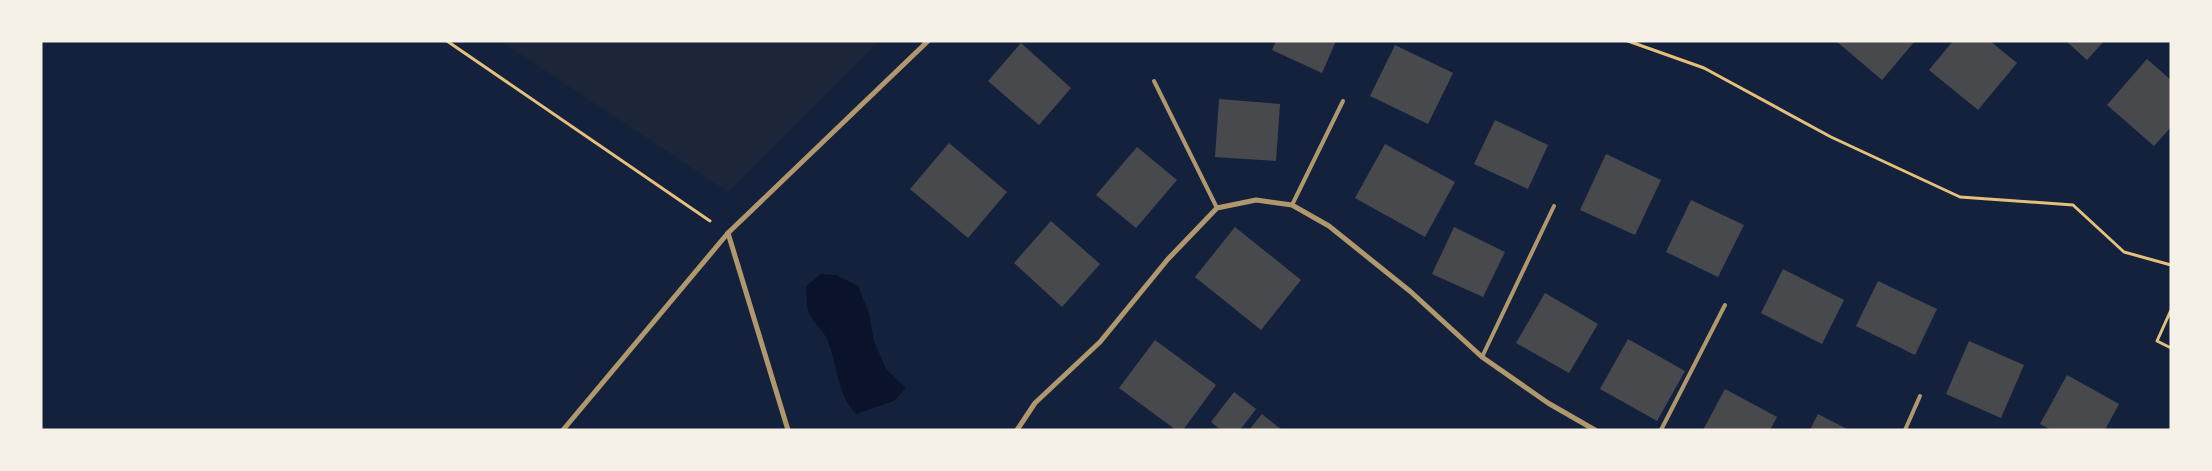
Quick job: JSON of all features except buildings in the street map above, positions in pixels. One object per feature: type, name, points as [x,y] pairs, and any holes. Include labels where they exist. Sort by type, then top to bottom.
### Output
[{"type":"street","points":[[563,430],[728,233],[928,41]]},
{"type":"street","points":[[1016,430],[1035,403],[1100,342],[1168,259],[1217,208],[1256,200],[1292,205],[1329,226],[1411,292],[1482,356],[1548,403],[1595,430]]},
{"type":"street","points":[[728,233],[788,430]]},
{"type":"lane","points":[[1154,81],[1217,208]]},
{"type":"lane","points":[[1292,205],[1343,101]]},
{"type":"lane","points":[[1482,356],[1554,206]]},
{"type":"lane","points":[[1661,430],[1725,305]]},
{"type":"lane","points":[[1904,430],[1920,396]]},
{"type":"path","points":[[446,41],[728,233]]},
{"type":"path","points":[[1628,41],[1704,68],[1831,137],[1960,197],[2073,205],[2124,252],[2171,265]]},
{"type":"path","points":[[2171,310],[2157,341],[2171,348]]},
{"type":"shaded area","points":[[501,41],[879,41],[728,192]]},
{"type":"shaded area","points":[[821,274],[836,275],[858,286],[869,313],[874,341],[886,369],[906,388],[894,401],[856,414],[849,406],[841,388],[827,339],[808,310],[806,286]]}]
